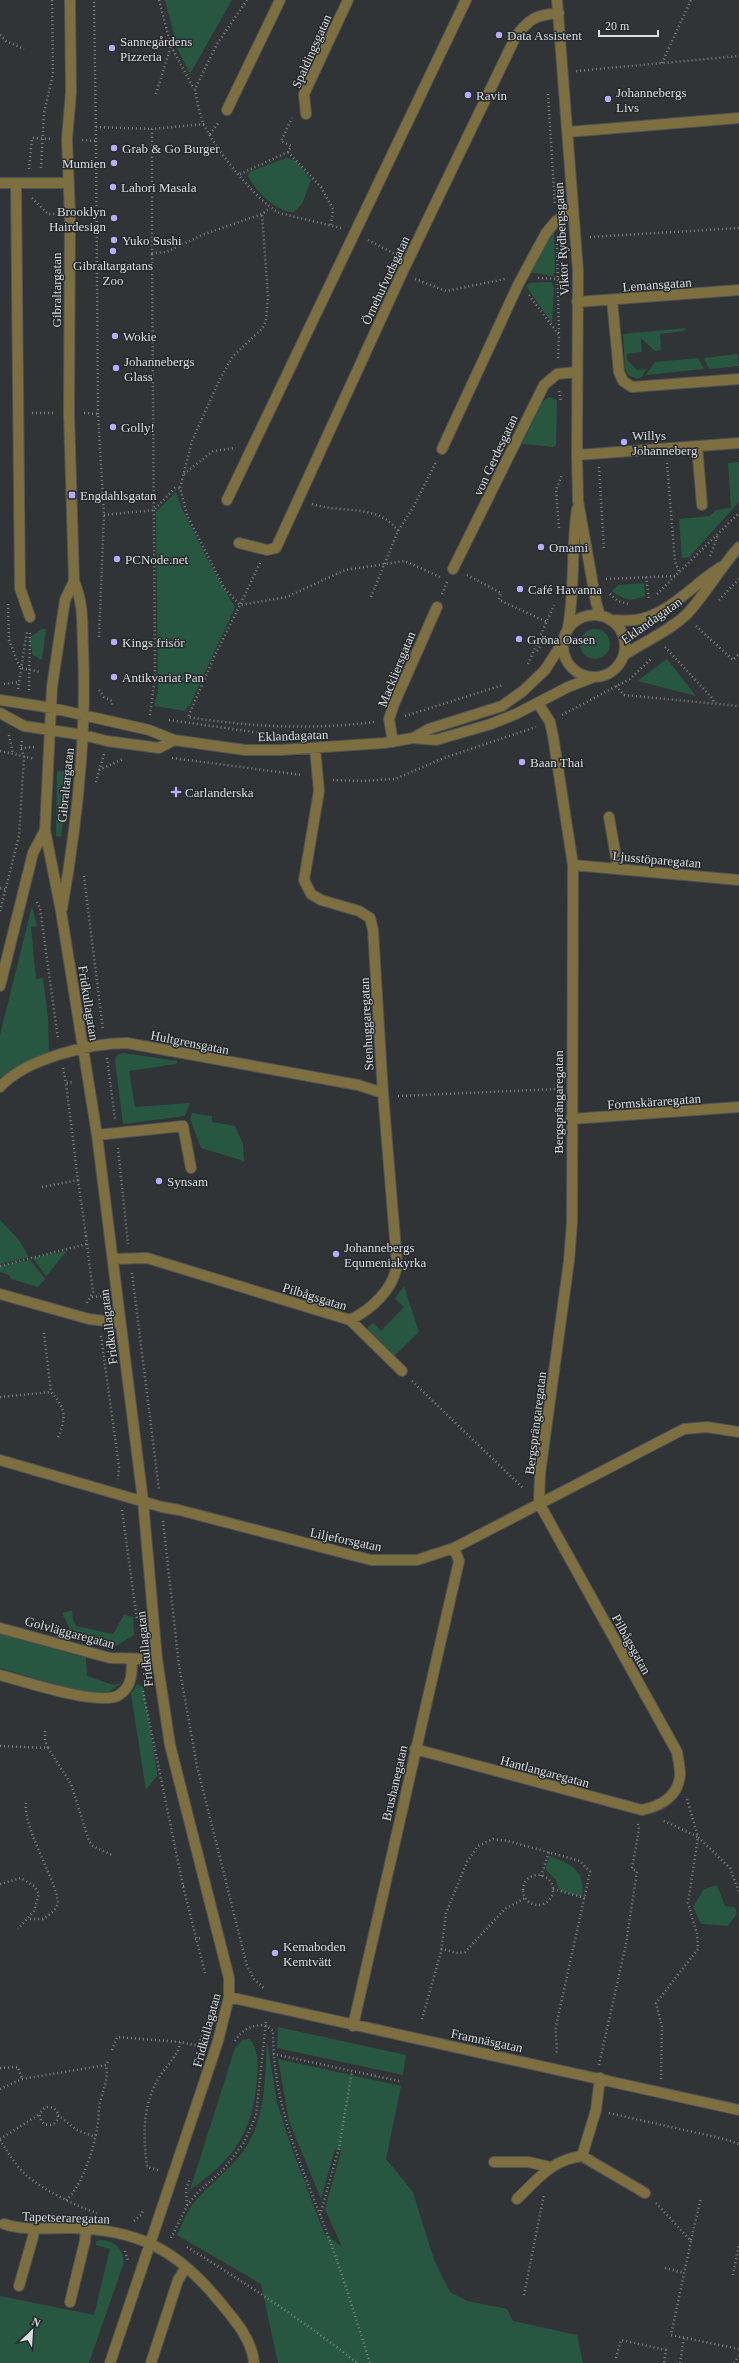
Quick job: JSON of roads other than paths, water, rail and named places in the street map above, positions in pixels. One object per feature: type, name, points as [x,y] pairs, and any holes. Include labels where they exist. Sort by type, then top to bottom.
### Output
[{"type":"street","name":"Gibraltargatan","points":[[61,911],[72,840],[86,696],[81,598],[74,581],[69,413],[70,215],[67,139],[71,92],[70,0]]},
{"type":"street","points":[[227,110],[280,0]]},
{"type":"street","name":"Spaldingsgatan","points":[[306,114],[304,94],[348,0]]},
{"type":"street","points":[[227,500],[466,0]]},
{"type":"street","name":"Viktor Rydbergsgatan","points":[[557,0],[578,271],[576,372],[576,456],[578,501],[596,602],[600,616]]},
{"type":"street","name":"Örnehufvudsgatan","points":[[239,543],[267,550],[276,548],[402,273],[516,36],[527,22],[532,19],[538,16],[559,13]]},
{"type":"street","points":[[568,132],[739,118]]},
{"type":"street","points":[[0,183],[68,183]]},
{"type":"street","points":[[16,183],[20,588],[30,617]]},
{"type":"street","points":[[442,449],[520,281],[546,233],[556,221],[573,211]]},
{"type":"street","name":"Lemansgatan","points":[[577,302],[739,290]]},
{"type":"street","points":[[612,300],[619,372],[623,381],[632,386],[739,379]]},
{"type":"street","name":"von Gerdesgatan","points":[[453,569],[544,385],[557,374],[576,372]]},
{"type":"street","points":[[576,456],[739,442]]},
{"type":"street","points":[[697,446],[702,505]]},
{"type":"street","name":"Viktor Rydbergsgatan","points":[[568,629],[572,607],[573,539],[578,501]]},
{"type":"street","name":"Eklandagatan","points":[[0,700],[52,708],[149,730],[174,740],[245,750],[315,748],[394,742],[413,738],[436,740],[491,724],[538,704],[568,687],[612,671],[624,655],[687,614],[710,587],[721,567],[739,547]]},
{"type":"street","name":"Eklandagatan","points":[[600,616],[610,620],[635,620],[651,616],[675,602],[704,577],[721,567]]},
{"type":"street","name":"Gibraltargatan","points":[[61,911],[44,830],[52,687],[65,600],[74,581]]},
{"type":"street","name":"Mackliersgatan","points":[[394,742],[389,720],[403,679],[437,607]]},
{"type":"street","points":[[568,629],[582,618],[600,616]]},
{"type":"street","name":"Eklandagatan","points":[[610,620],[623,635],[625,645],[624,655]]},
{"type":"street","name":"Eklandagatan","points":[[413,738],[429,729],[502,706],[523,691],[545,670],[563,642],[568,629]]},
{"type":"street","points":[[563,642],[564,653],[571,667],[579,673],[594,677]]},
{"type":"street","name":"Bergsprängaregatan","points":[[538,704],[550,722],[573,865],[571,1119],[572,1223],[569,1261],[540,1474],[539,1503]]},
{"type":"street","points":[[0,713],[24,726],[50,732],[83,735],[107,741],[159,748],[174,740]]},
{"type":"street","name":"Stenhuggaregatan","points":[[315,748],[318,791],[304,880],[311,894],[321,900],[359,911],[370,918],[373,930],[396,1274],[392,1282],[366,1312],[350,1320]]},
{"type":"street","points":[[609,817],[618,869]]},
{"type":"street","name":"Gibraltargatan","points":[[0,986],[33,853],[44,830]]},
{"type":"street","name":"Ljusstöparegatan","points":[[573,865],[739,880]]},
{"type":"street","name":"Fridkullagatan","points":[[61,911],[83,1047],[113,1259],[143,1501],[157,1659],[170,1745],[205,1889],[229,1978],[229,1997],[218,2041],[110,2363]]},
{"type":"street","name":"Hultgrensgatan","points":[[0,1087],[21,1071],[61,1054],[83,1047],[104,1043],[127,1043],[358,1085],[384,1095]]},
{"type":"street","name":"Formskäraregatan","points":[[571,1119],[739,1107]]},
{"type":"street","points":[[96,1135],[183,1126],[191,1168]]},
{"type":"street","name":"Pilbågsgatan","points":[[113,1259],[147,1258],[350,1320],[402,1371]]},
{"type":"street","points":[[0,1294],[89,1319],[120,1323]]},
{"type":"street","name":"Liljeforsgatan","points":[[0,1460],[162,1507],[179,1510],[371,1560],[417,1560],[454,1548],[504,1524],[539,1503],[684,1429],[707,1427],[739,1432]]},
{"type":"street","name":"Pilbågsgatan","points":[[539,1503],[677,1752],[680,1775],[667,1801]]},
{"type":"street","name":"Brushanegatan","points":[[353,2026],[459,1561],[454,1548]]},
{"type":"street","name":"Golvläggaregatan","points":[[0,1628],[110,1658],[132,1660],[157,1659]]},
{"type":"street","points":[[0,1675],[102,1699],[119,1695],[126,1689],[131,1678],[132,1660]]},
{"type":"street","name":"Hantlangaregatan","points":[[416,1749],[638,1809],[658,1807],[667,1801]]},
{"type":"street","name":"Framnäsgatan","points":[[229,1997],[353,2026],[600,2078],[739,2110]]},
{"type":"street","points":[[582,2156],[596,2110],[600,2078]]},
{"type":"street","points":[[517,2199],[550,2167],[568,2158],[582,2156],[645,2193]]},
{"type":"street","points":[[494,2162],[528,2162],[550,2167]]},
{"type":"street","name":"Tapetseraregatan","points":[[4,2224],[18,2228],[116,2228],[150,2242],[186,2267],[215,2296],[240,2325],[253,2355],[254,2363]]},
{"type":"street","points":[[19,2286],[33,2237],[34,2228]]},
{"type":"street","points":[[70,2302],[85,2241],[86,2228]]},
{"type":"street","points":[[151,2363],[178,2280],[186,2267]]},
{"type":"place","name":"Data Assistent","points":[[499,35]]},
{"type":"place","name":"Sannegårdens Pizzeria","points":[[112,48]]},
{"type":"place","name":"Ravin","points":[[468,95]]},
{"type":"place","name":"Johannebergs Livs","points":[[608,99]]},
{"type":"place","name":"Grab & Go Burger","points":[[114,148]]},
{"type":"place","name":"Mumien","points":[[114,163]]},
{"type":"place","name":"Lahori Masala","points":[[113,187]]},
{"type":"place","name":"Brooklyn Hairdesign","points":[[114,218]]},
{"type":"place","name":"Yuko Sushi","points":[[114,240]]},
{"type":"place","name":"Gibraltargatans Zoo","points":[[113,251]]},
{"type":"place","name":"Wokie","points":[[115,336]]},
{"type":"place","name":"Johannebergs Glass","points":[[116,368]]},
{"type":"place","name":"Golly!","points":[[113,427]]},
{"type":"place","name":"Willys Johanneberg","points":[[624,442]]},
{"type":"place","name":"Engdahlsgatan","points":[[72,495]]},
{"type":"place","name":"Omami","points":[[541,547]]},
{"type":"place","name":"PCNode.net","points":[[117,559]]},
{"type":"place","name":"Café Havanna","points":[[520,589]]},
{"type":"place","name":"Gröna Oasen","points":[[519,639]]},
{"type":"place","name":"Kings frisör","points":[[114,642]]},
{"type":"place","name":"Antikvariat Pan","points":[[114,677]]},
{"type":"place","name":"Baan Thai","points":[[522,762]]},
{"type":"place","name":"Carlanderska","points":[[176,792]]},
{"type":"place","name":"Synsam","points":[[159,1181]]},
{"type":"place","name":"Johannebergs Equmeniakyrka","points":[[336,1254]]},
{"type":"place","name":"Kemaboden Kemtvätt","points":[[275,1953]]}]
